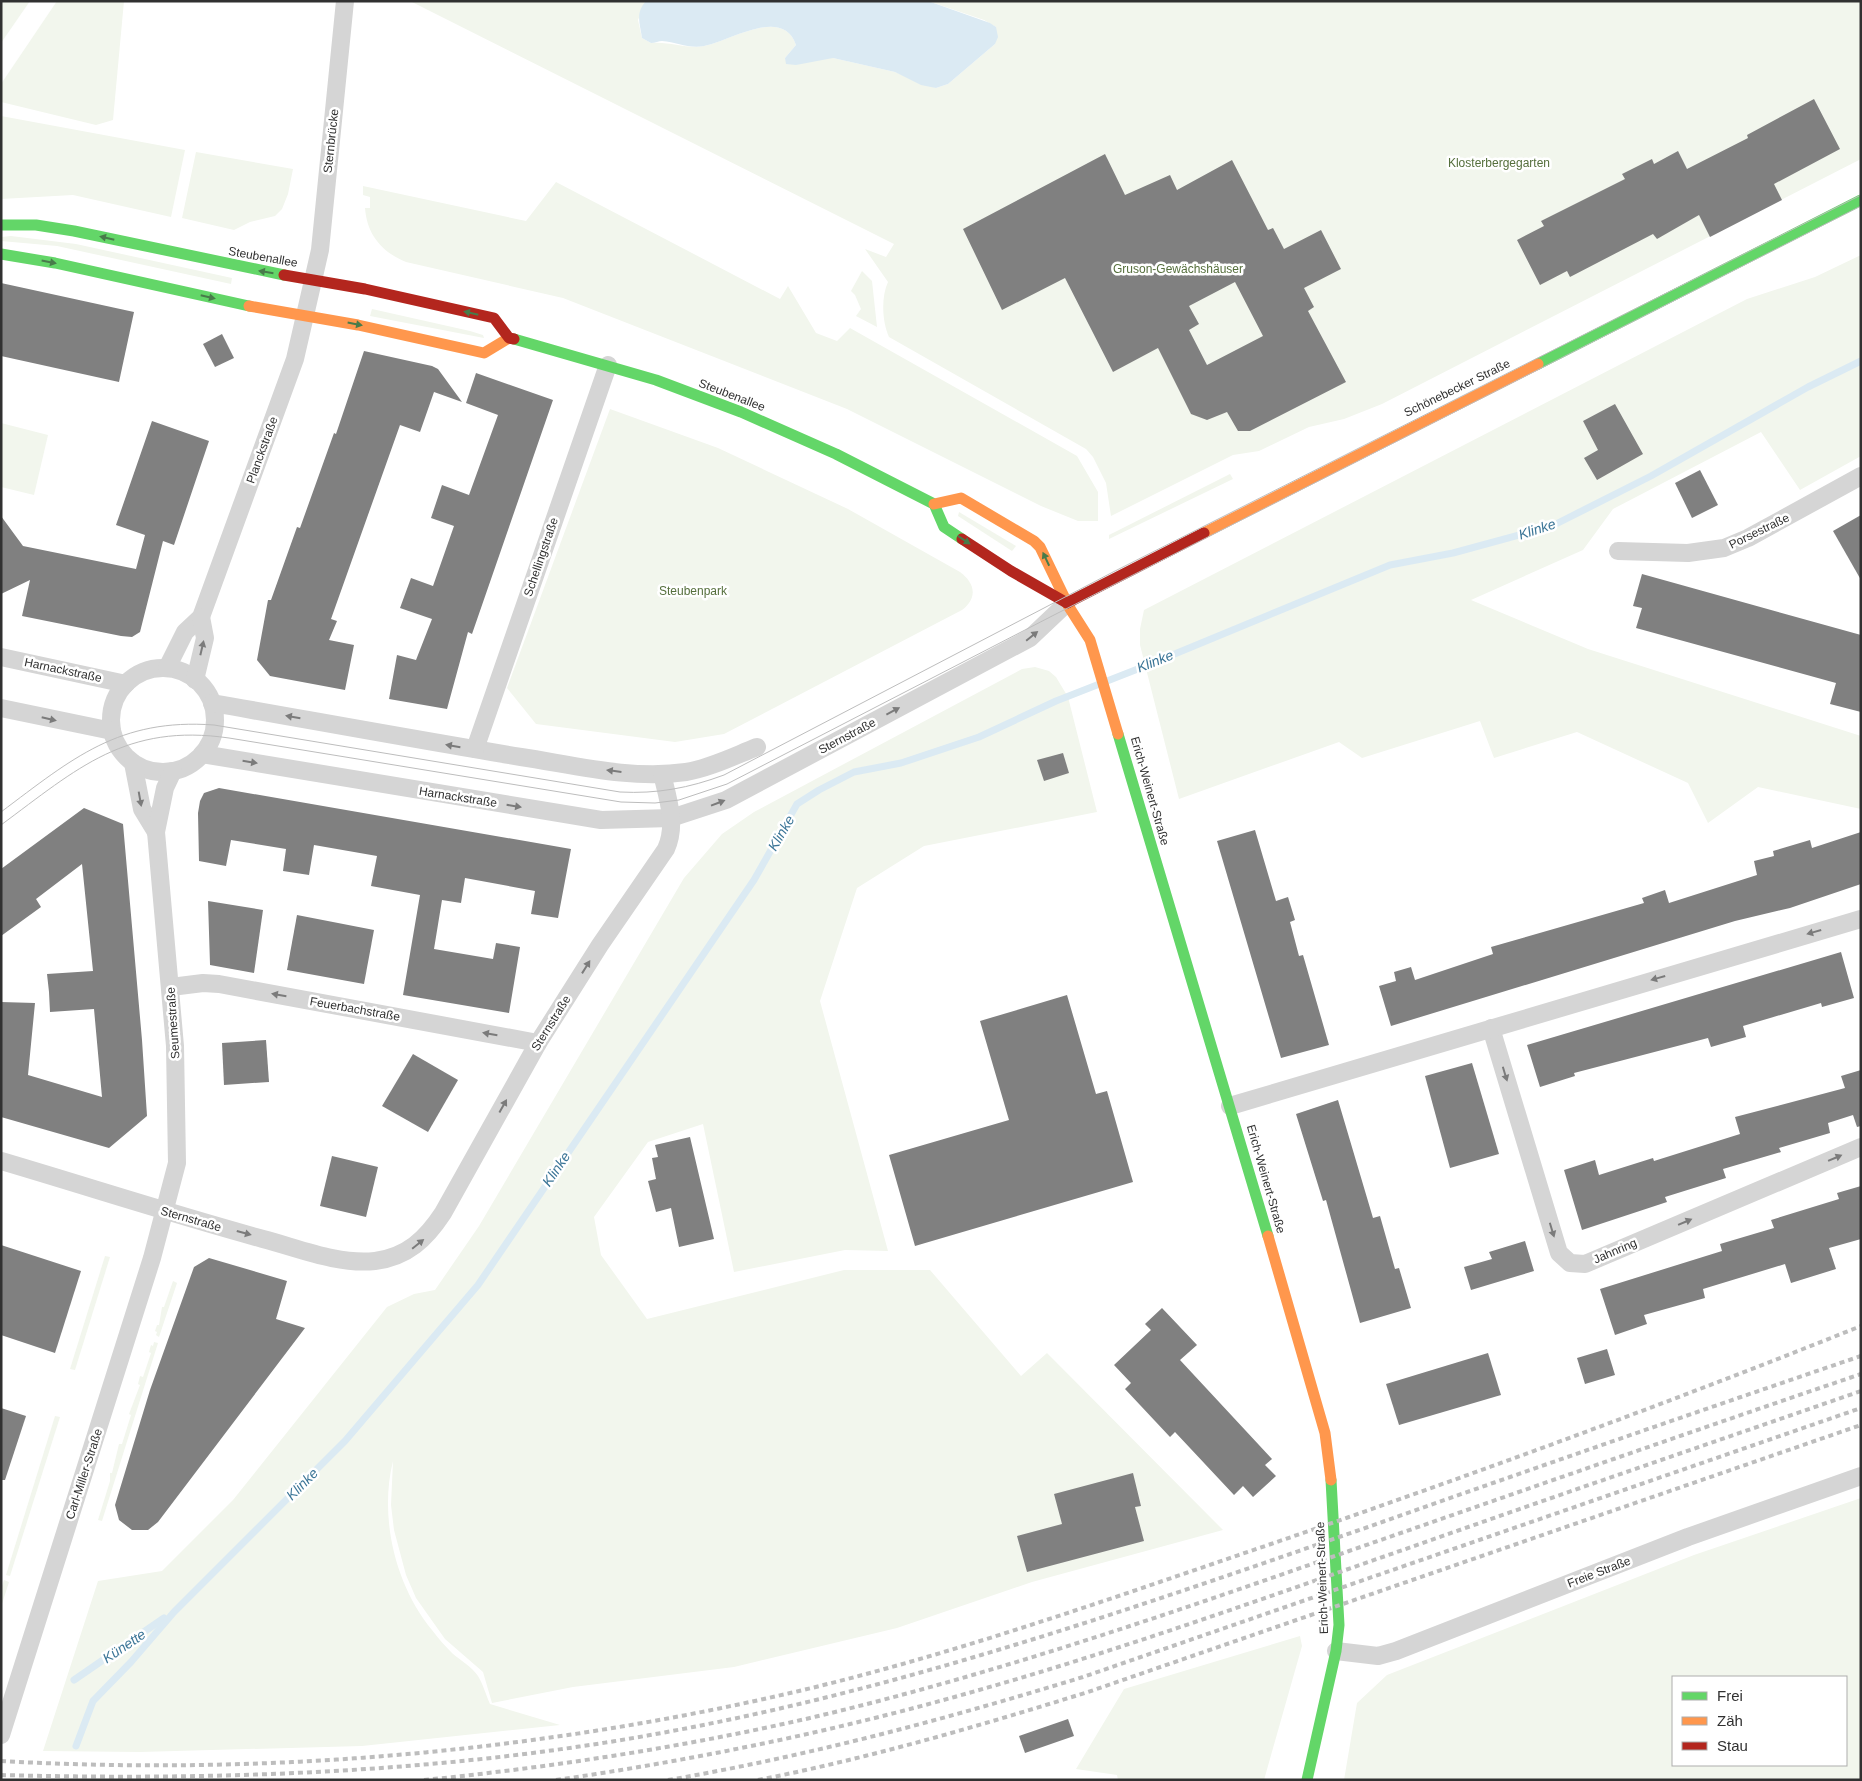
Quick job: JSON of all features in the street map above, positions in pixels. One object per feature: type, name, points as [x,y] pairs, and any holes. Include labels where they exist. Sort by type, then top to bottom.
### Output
[{"type":"main road","name":"Schönebecker Straße","points":[[1067,603],[1861,200]]},
{"type":"main road","name":"Steubenallee","points":[[1,225],[36,225],[74,231],[248,269],[365,289],[494,318],[509,338],[656,380],[758,419],[836,454],[934,504]]},
{"type":"main road","points":[[1,254],[55,263],[358,325],[484,353],[509,338]]},
{"type":"main road","points":[[962,498],[1027,536],[1040,547],[1067,603],[1011,571],[944,527],[934,504],[962,498]]},
{"type":"main road","name":"Erich-Weinert-Straße","points":[[1067,603],[1090,640],[1108,696],[1325,1434],[1330,1469],[1339,1625],[1336,1651],[1307,1780]]},
{"type":"street","name":"Sternbrücke","points":[[314,280],[320,250],[346,1]]},
{"type":"street","name":"Planckstraße","points":[[167,668],[185,632],[201,617],[295,359],[307,316],[314,280]]},
{"type":"street","name":"Schellingstraße","points":[[475,749],[608,365]]},
{"type":"street","name":"Porsestraße","points":[[1618,551],[1688,553],[1729,546],[1748,538],[1861,476]]},
{"type":"street","name":"Sternstraße","points":[[1,1161],[163,1211],[347,1260],[373,1261],[408,1251],[426,1237],[443,1213],[538,1042],[600,945],[666,849],[672,831],[672,818],[726,800],[1030,638],[1067,603]]},
{"type":"street","name":"Planckstraße","points":[[196,680],[205,638],[201,617]]},
{"type":"street","name":"Harnackstraße","points":[[1,657],[126,684]]},
{"type":"street","points":[[167,668],[182,672],[196,680],[207,692],[212,703],[215,718],[214,731],[202,754],[192,763],[174,771],[155,772],[133,763],[118,747],[112,731],[113,706],[118,694],[126,684],[145,671],[167,668]]},
{"type":"street","points":[[212,703],[612,771],[662,774],[704,768],[757,747]]},
{"type":"street","points":[[1,708],[112,731]]},
{"type":"street","name":"Harnackstraße","points":[[202,754],[601,820],[672,818]]},
{"type":"street","name":"Seumestraße","points":[[133,763],[142,809],[156,832]]},
{"type":"street","name":"Seumestraße","points":[[163,1211],[178,1151],[170,987],[156,832],[165,788],[174,771]]},
{"type":"street","points":[[662,774],[672,818]]},
{"type":"street","points":[[1230,1106],[1861,918]]},
{"type":"street","name":"Feuerbachstraße","points":[[170,987],[203,983],[219,984],[538,1042]]},
{"type":"street","name":"Jahnring","points":[[1491,1028],[1559,1253],[1570,1263],[1584,1264],[1861,1147]]},
{"type":"street","name":"Carl-Miller-Straße","points":[[1,1735],[152,1258],[163,1211]]},
{"type":"street","name":"Freie Straße","points":[[1336,1651],[1378,1656],[1396,1651],[1688,1537],[1861,1476]]},
{"type":"green space","points":[[1,1],[30,1],[1,43]]},
{"type":"green space","points":[[57,1],[124,1],[113,120],[96,125],[1,102],[1,84]]},
{"type":"green space","name":"Klosterbergegarten","points":[[410,1],[646,1],[638,20],[642,38],[651,43],[697,47],[715,43],[755,29],[780,28],[789,34],[796,45],[785,58],[833,58],[895,72],[936,88],[948,84],[995,44],[996,27],[984,20],[928,1],[1861,1],[1861,159],[1382,404],[1344,419],[1309,427],[1259,451],[1233,455],[1111,516],[1106,483],[1093,457],[1086,449],[889,337],[883,310],[884,295],[888,282],[865,249],[886,257],[894,244]]},
{"type":"green space","points":[[1,116],[185,150],[171,217],[73,195],[1,199]]},
{"type":"green space","points":[[196,152],[293,169],[288,194],[282,209],[275,216],[250,222],[234,230],[182,218]]},
{"type":"green space","points":[[556,182],[780,299],[788,286],[816,333],[837,341],[850,328],[1077,456],[1098,492],[1098,521],[1078,521],[1041,506],[847,409],[563,298],[406,262],[383,248],[377,241],[366,218],[365,208],[370,208],[370,197],[363,195],[363,186],[526,221]]},
{"type":"green space","points":[[11,236],[76,244],[232,278],[231,284],[57,246],[1,241],[1,237]]},
{"type":"green space","points":[[1861,255],[1861,456],[1800,490],[1761,432],[1613,509],[1583,550],[1471,600],[1588,649],[1861,736],[1861,809],[1758,787],[1708,823],[1688,783],[1577,732],[1494,758],[1480,721],[1362,758],[1339,742],[1179,799],[1140,645],[1140,629],[1144,610],[1747,299],[1815,277]]},
{"type":"green space","points":[[862,271],[872,281],[877,327],[856,316],[861,309],[855,295],[851,291]]},
{"type":"green space","points":[[372,309],[470,331],[483,335],[484,338],[370,316]]},
{"type":"green space","name":"Steubenpark","points":[[610,409],[718,448],[848,509],[960,572],[969,581],[973,591],[971,601],[962,610],[724,734],[675,742],[536,724],[507,688]]},
{"type":"green space","points":[[1,423],[48,435],[34,495],[1,487]]},
{"type":"green space","points":[[1230,474],[1233,479],[1109,539],[1109,535]]},
{"type":"green space","points":[[959,512],[1016,546],[1012,551],[958,516]]},
{"type":"green space","points":[[1035,667],[1049,671],[1056,677],[1068,697],[1097,812],[924,846],[857,888],[820,1001],[888,1251],[845,1250],[734,1272],[703,1124],[648,1142],[594,1217],[601,1255],[647,1319],[844,1270],[930,1270],[1021,1376],[1047,1353],[1223,1530],[1032,1582],[897,1628],[734,1667],[573,1687],[492,1703],[483,1672],[445,1639],[416,1598],[406,1575],[394,1530],[391,1505],[393,1461],[389,1482],[389,1527],[393,1550],[400,1572],[419,1612],[447,1648],[478,1676],[490,1704],[560,1725],[362,1746],[140,1752],[43,1751],[98,1581],[162,1571],[233,1500],[387,1307],[414,1294],[435,1290],[479,1226],[684,878],[722,834],[754,812],[1022,669]]},
{"type":"green space","points":[[105,1256],[110,1257],[75,1370],[70,1369]]},
{"type":"green space","points":[[173,1281],[177,1283],[159,1337],[155,1331],[157,1325],[159,1325],[162,1307],[164,1307]]},
{"type":"green space","points":[[154,1342],[158,1343],[102,1521],[98,1520],[119,1444],[122,1444],[131,1415],[129,1414],[140,1385],[138,1384],[140,1376],[143,1377],[151,1353],[149,1352],[151,1345],[153,1346]]},
{"type":"green space","points":[[55,1416],[60,1417],[10,1576],[6,1575]]},
{"type":"green space","points":[[1861,1498],[1861,1780],[1344,1780],[1357,1703],[1387,1675],[1694,1555]]},
{"type":"green space","points":[[4,1580],[9,1582],[1,1607],[1,1589]]},
{"type":"green space","points":[[1300,1636],[1302,1646],[1264,1780],[1118,1780],[1117,1775],[1076,1769],[1124,1689]]},
{"type":"shaded area","points":[[646,1],[928,1],[990,23],[996,27],[998,37],[995,44],[948,84],[936,88],[921,85],[895,72],[833,58],[796,65],[786,64],[785,58],[796,45],[789,34],[780,28],[755,29],[699,47],[662,41],[651,43],[642,38],[639,23],[640,10]]},
{"type":"building","points":[[1814,99],[1840,149],[1774,184],[1782,200],[1710,237],[1699,215],[1657,239],[1653,234],[1570,277],[1567,271],[1540,285],[1517,240],[1544,226],[1541,221],[1625,179],[1622,174],[1652,159],[1654,164],[1678,151],[1687,169],[1748,138],[1747,135]]},
{"type":"building","points":[[1105,154],[1125,195],[1170,175],[1177,190],[1232,160],[1268,230],[1273,228],[1284,249],[1321,230],[1341,269],[1304,288],[1314,307],[1308,311],[1346,382],[1250,431],[1238,431],[1227,412],[1207,420],[1191,414],[1158,348],[1113,372],[1065,278],[1002,310],[963,229]],"holes":[[[1235,282],[1263,336],[1207,365],[1189,330],[1199,324],[1189,306]]]},
{"type":"building","points":[[1,283],[134,312],[119,382],[1,356]]},
{"type":"building","points":[[222,334],[234,358],[215,367],[203,344]]},
{"type":"building","points":[[364,351],[438,369],[462,402],[434,392],[420,432],[400,425],[331,619],[337,621],[329,640],[354,645],[345,690],[270,676],[257,660],[268,600],[271,600],[297,527],[300,528],[334,433],[336,434]]},
{"type":"building","points":[[476,373],[553,400],[472,634],[468,632],[447,709],[389,699],[397,655],[416,660],[432,619],[400,608],[411,578],[433,586],[454,526],[431,518],[442,485],[469,495],[498,415],[466,403]]},
{"type":"building","points":[[1615,404],[1643,454],[1597,480],[1584,458],[1598,450],[1583,421]]},
{"type":"building","points":[[152,421],[209,441],[174,545],[163,541],[140,632],[132,637],[121,636],[22,616],[30,580],[1,594],[1,516],[23,546],[136,569],[145,535],[116,525]]},
{"type":"building","points":[[1700,470],[1718,505],[1692,518],[1675,483]]},
{"type":"building","points":[[1861,515],[1861,580],[1833,531]]},
{"type":"building","points":[[1642,574],[1861,635],[1861,712],[1830,704],[1836,683],[1636,628],[1642,608],[1633,606]]},
{"type":"building","points":[[1063,753],[1069,773],[1044,781],[1037,760]]},
{"type":"building","points":[[219,788],[571,849],[558,918],[531,914],[535,891],[465,878],[461,903],[442,900],[434,949],[493,959],[496,943],[520,947],[509,1013],[403,995],[420,895],[371,886],[377,856],[314,845],[309,875],[283,871],[286,849],[231,840],[226,866],[199,861],[198,813],[200,801],[204,793]]},
{"type":"building","points":[[84,808],[123,824],[142,1040],[147,1116],[109,1148],[1,1117],[1,1002],[35,1003],[28,1075],[102,1097],[94,1009],[50,1012],[47,974],[93,971],[82,864],[36,899],[41,907],[1,936],[1,869]]},
{"type":"building","points":[[1255,830],[1276,901],[1288,897],[1295,920],[1290,922],[1299,956],[1303,955],[1329,1045],[1281,1058],[1217,841]]},
{"type":"building","points":[[1861,832],[1861,884],[1790,908],[1735,921],[1391,1026],[1379,986],[1396,981],[1394,972],[1411,967],[1415,980],[1493,954],[1491,947],[1644,903],[1642,898],[1665,890],[1669,903],[1757,875],[1754,861],[1774,856],[1773,851],[1810,840],[1812,848]]},
{"type":"building","points":[[208,901],[263,910],[254,973],[210,965]]},
{"type":"building","points":[[297,915],[374,930],[364,984],[287,970]]},
{"type":"building","points":[[1841,952],[1854,998],[1822,1007],[1821,1003],[1743,1026],[1746,1037],[1711,1047],[1708,1038],[1574,1073],[1575,1076],[1540,1087],[1527,1045]]},
{"type":"building","points":[[1067,995],[1096,1094],[1107,1091],[1133,1182],[915,1246],[889,1155],[1009,1120],[980,1021]]},
{"type":"building","points":[[266,1040],[269,1082],[224,1085],[222,1043]]},
{"type":"building","points":[[413,1054],[458,1080],[428,1132],[382,1106]]},
{"type":"building","points":[[1472,1063],[1499,1154],[1450,1168],[1425,1076]]},
{"type":"building","points":[[1861,1070],[1861,1126],[1857,1127],[1853,1115],[1828,1123],[1830,1133],[1779,1148],[1781,1152],[1723,1169],[1726,1178],[1665,1197],[1667,1202],[1582,1230],[1564,1170],[1595,1160],[1599,1175],[1653,1158],[1654,1161],[1740,1134],[1735,1117],[1845,1088],[1841,1076]]},
{"type":"building","points":[[1338,1100],[1373,1218],[1380,1216],[1395,1269],[1399,1268],[1411,1308],[1360,1323],[1326,1200],[1323,1201],[1296,1114]]},
{"type":"building","points":[[690,1137],[714,1239],[679,1247],[671,1208],[656,1212],[648,1181],[656,1179],[652,1158],[658,1157],[655,1145]]},
{"type":"building","points":[[332,1156],[378,1167],[366,1217],[320,1206]]},
{"type":"building","points":[[1861,1186],[1861,1239],[1829,1248],[1836,1269],[1791,1283],[1785,1264],[1703,1289],[1705,1298],[1644,1315],[1647,1324],[1615,1335],[1600,1289],[1722,1251],[1720,1244],[1774,1228],[1771,1220],[1839,1199],[1837,1193]]},
{"type":"building","points":[[1525,1241],[1534,1271],[1471,1290],[1464,1267],[1492,1259],[1489,1252]]},
{"type":"building","points":[[1,1245],[81,1271],[55,1353],[1,1335]]},
{"type":"building","points":[[209,1258],[287,1281],[276,1319],[305,1328],[158,1522],[148,1530],[132,1530],[119,1520],[115,1505],[150,1390],[194,1267]]},
{"type":"building","points":[[1162,1308],[1197,1345],[1180,1360],[1272,1459],[1265,1465],[1276,1476],[1253,1497],[1243,1486],[1234,1495],[1175,1432],[1170,1437],[1125,1389],[1131,1383],[1114,1365],[1151,1330],[1145,1324]]},
{"type":"building","points":[[1607,1349],[1615,1375],[1585,1384],[1577,1358]]},
{"type":"building","points":[[1488,1353],[1501,1395],[1399,1425],[1386,1384]]},
{"type":"building","points":[[1,1408],[26,1416],[5,1480],[1,1480]]},
{"type":"building","points":[[1133,1473],[1141,1506],[1135,1507],[1144,1541],[1027,1572],[1017,1536],[1062,1524],[1054,1494]]},
{"type":"building","points":[[1068,1719],[1074,1736],[1025,1753],[1019,1736]]},
{"type":"waterway","name":"Klinke","points":[[76,1746],[93,1701],[131,1662],[174,1612],[345,1441],[478,1285],[754,880],[797,804],[854,772],[901,763],[979,737],[1056,701],[1390,565],[1453,553],[1552,526],[1651,476],[1808,387],[1861,361]]},
{"type":"waterway","name":"Künette","points":[[74,1680],[164,1618]]},
{"type":"tram line","points":[[1,812],[51,775],[99,746],[124,735],[151,728],[181,725],[214,725],[620,792],[660,791],[711,780],[724,775],[1113,572],[1861,195]]},
{"type":"tram line","points":[[1,825],[55,785],[105,754],[132,744],[161,737],[193,735],[229,738],[621,802],[655,803],[679,800],[727,784],[1054,615],[1861,206]]},
{"type":"railway","points":[[1,1761],[102,1765],[202,1765],[302,1762],[403,1754],[502,1744],[602,1730],[701,1712],[799,1691],[978,1642],[1271,1544],[1567,1439],[1861,1326]]},
{"type":"railway","points":[[1,1775],[88,1777],[262,1774],[435,1764],[608,1742],[779,1709],[865,1688],[950,1664],[1118,1612],[1861,1356]]},
{"type":"railway","points":[[424,1780],[521,1769],[666,1747],[810,1718],[947,1682],[1082,1642],[1216,1597],[1861,1374]]},
{"type":"railway","points":[[556,1780],[711,1754],[813,1733],[915,1708],[1023,1677],[1194,1622],[1861,1391]]},
{"type":"railway","points":[[668,1780],[825,1748],[929,1722],[1083,1677],[1861,1408]]},
{"type":"railway","points":[[758,1780],[841,1762],[924,1740],[1088,1692],[1861,1425]]},
{"type":"traffic: fast","points":[[1538,364],[1861,200]]},
{"type":"traffic: fast","points":[[1,225],[36,225],[74,231],[284,275]]},
{"type":"traffic: fast","points":[[1,254],[55,263],[249,306]]},
{"type":"traffic: fast","points":[[514,339],[656,380],[741,412],[836,454],[934,504],[944,527],[962,539]]},
{"type":"traffic: fast","points":[[1118,734],[1268,1236]]},
{"type":"traffic: fast","points":[[1307,1780],[1336,1651],[1339,1625],[1331,1480]]},
{"type":"traffic: slow","points":[[249,306],[358,325],[484,353],[509,338]]},
{"type":"traffic: slow","points":[[1204,533],[1538,364]]},
{"type":"traffic: slow","points":[[934,504],[961,498],[1034,541],[1040,547],[1069,607],[1090,640],[1118,734]]},
{"type":"traffic: slow","points":[[1268,1236],[1325,1433],[1331,1480]]},
{"type":"traffic: jam","points":[[284,275],[365,289],[494,318],[509,338],[514,339]]},
{"type":"traffic: jam","points":[[1067,603],[1204,533]]},
{"type":"traffic: jam","points":[[962,539],[1011,571],[1067,603]]},
{"type":"park label","name":"Gruson-Gewächshäuser","points":[[1178,269]]}]
